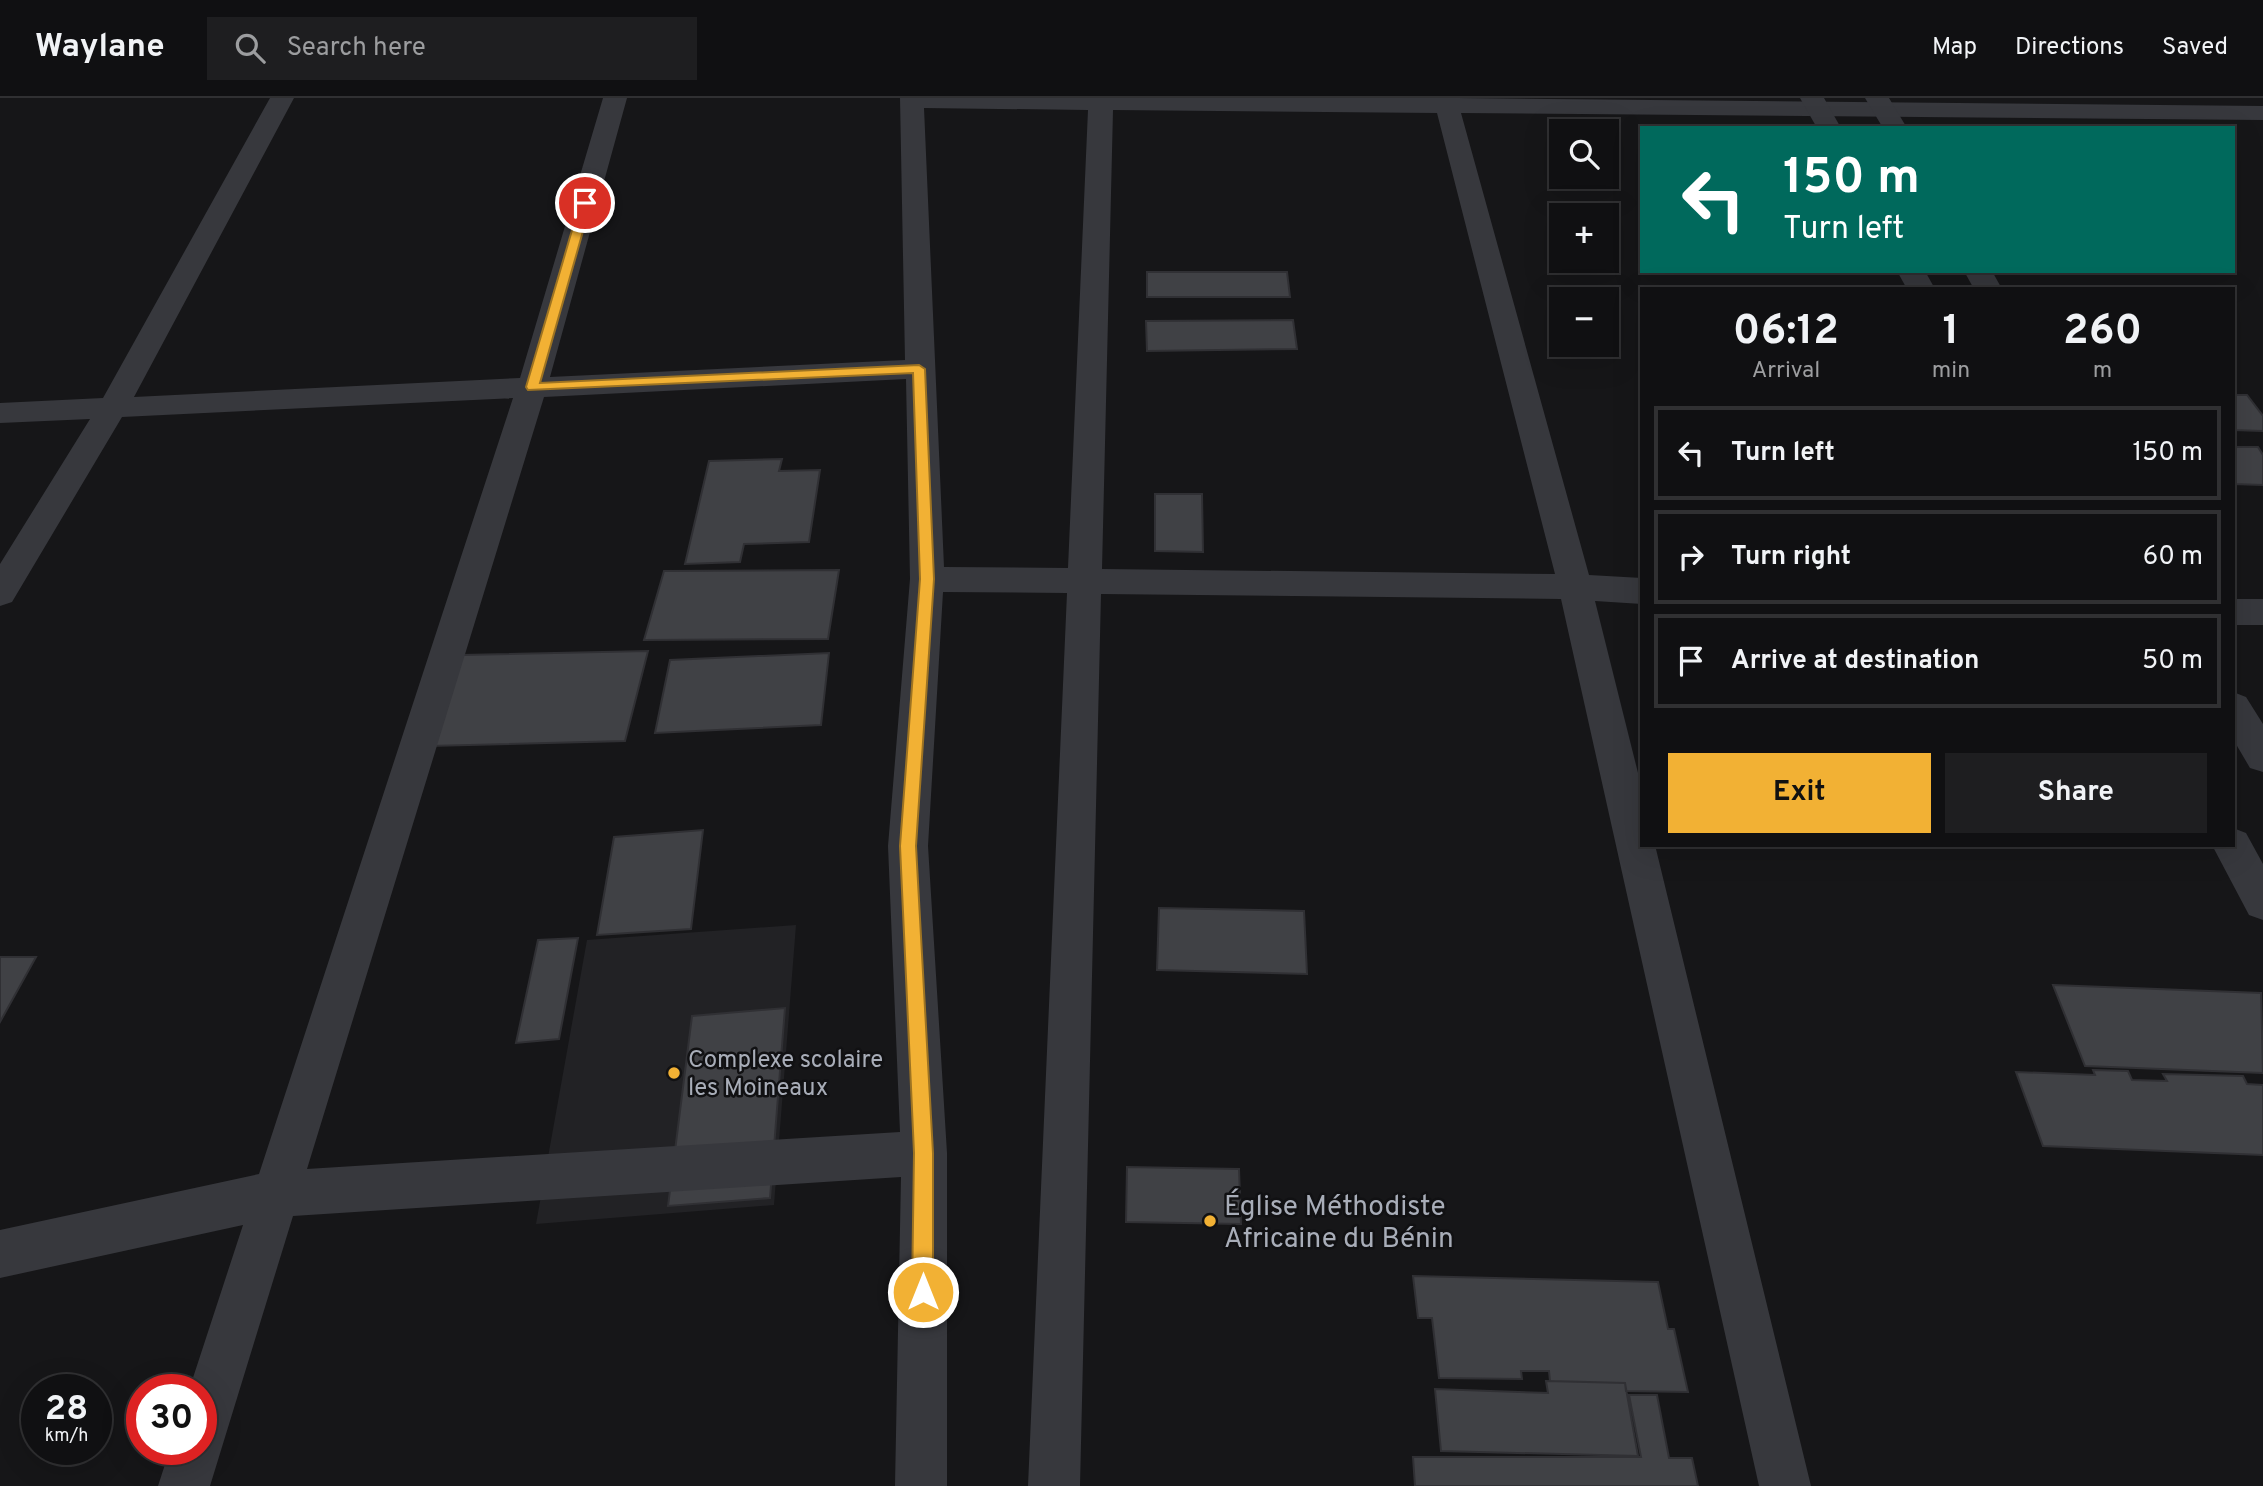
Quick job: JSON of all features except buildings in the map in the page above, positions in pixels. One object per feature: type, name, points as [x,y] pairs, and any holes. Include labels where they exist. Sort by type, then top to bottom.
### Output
[{"type":"street","points":[[0,593],[113,407],[282,98]]},
{"type":"street","points":[[217,1382],[532,387],[615,98]]},
{"type":"street","points":[[921,1486],[924,1153],[908,846],[927,579],[912,100],[1446,102],[1820,112],[2246,108],[2263,135]]},
{"type":"street","points":[[1054,1486],[1100,101]]},
{"type":"street","points":[[1446,102],[1575,587],[1784,1486]]},
{"type":"street","points":[[0,413],[919,369]]},
{"type":"street","points":[[927,579],[1575,587],[1640,591]]},
{"type":"street","points":[[2235,612],[2263,612]]},
{"type":"street","points":[[2235,710],[2263,757]]},
{"type":"street","points":[[2233,847],[2263,902]]},
{"type":"street","points":[[0,1254],[277,1194],[924,1153]]},
{"type":"street","points":[[184,1486],[191,1465]]},
{"type":"shaded area","name":"Complexe scolaire les Moineaux","points":[[796,925],[774,1205],[536,1224],[587,940]]},
{"type":"place","name":"Complexe scolaire les Moineaux","points":[[674,1073]]},
{"type":"place","name":"Église Méthodiste Africaine du Bénin","points":[[1210,1221]]},
{"type":"route","points":[[585,203],[532,387],[919,369],[927,579],[908,846],[924,1153],[923,1292]]}]
